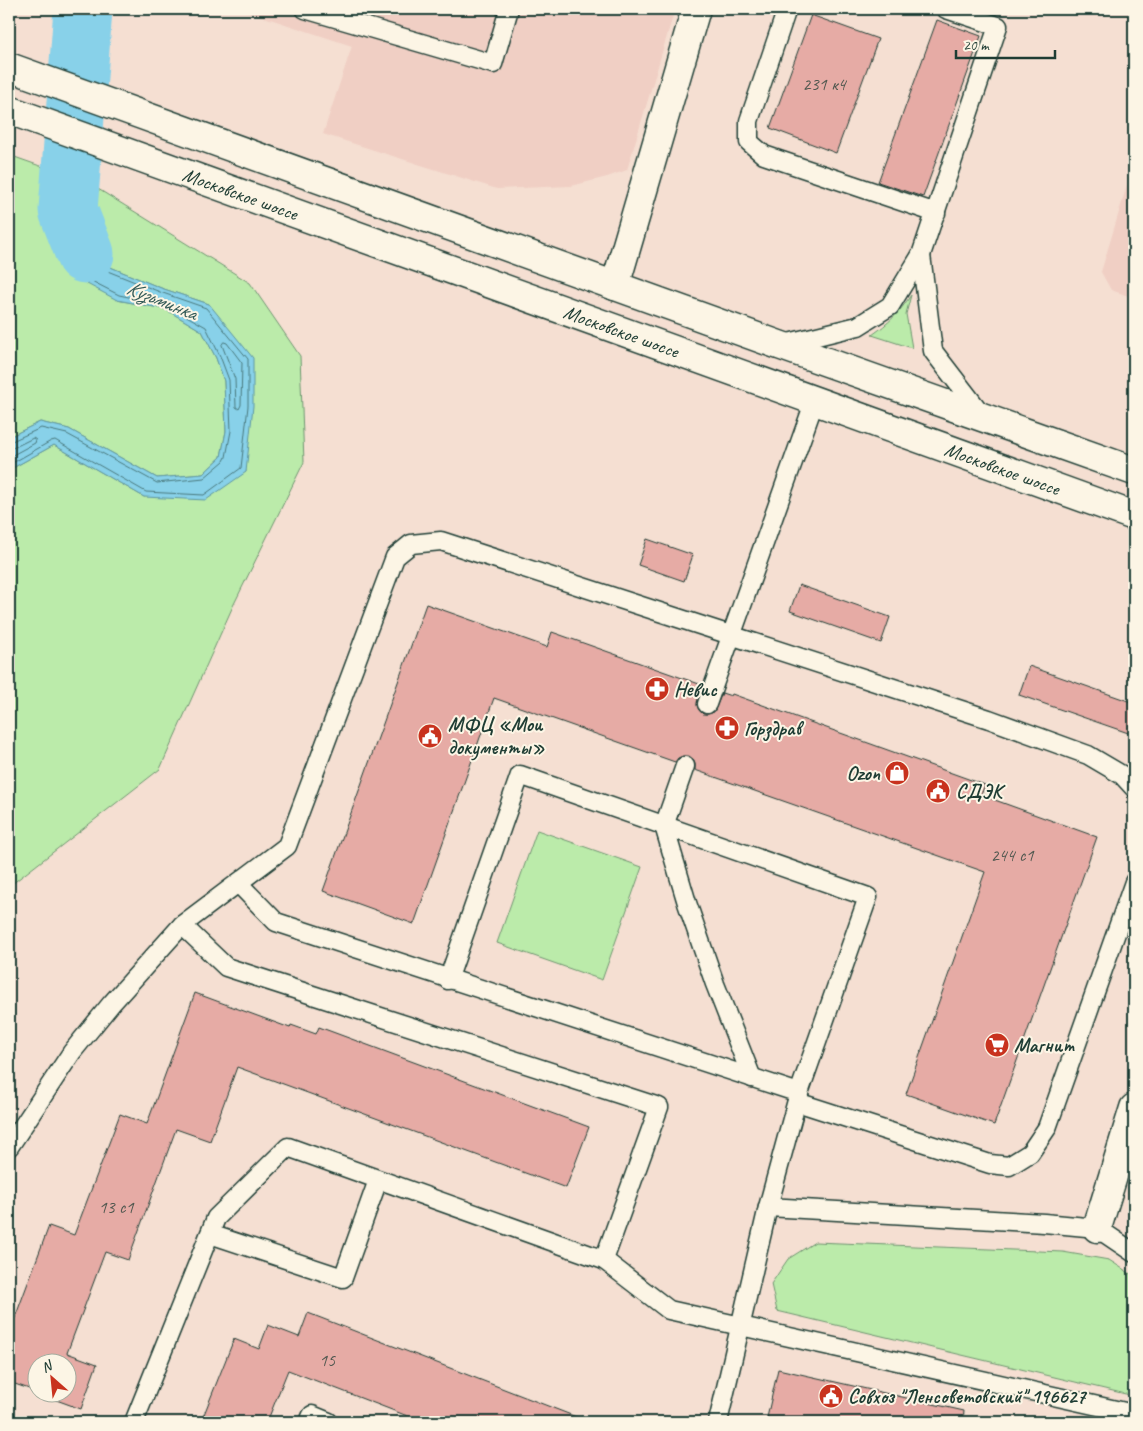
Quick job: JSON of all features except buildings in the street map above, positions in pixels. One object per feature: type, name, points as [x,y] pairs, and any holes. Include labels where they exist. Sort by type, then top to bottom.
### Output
[{"type":"main road","points":[[615,286],[696,9]]},
{"type":"main road","name":"Московское шоссе","points":[[11,68],[1134,472]]},
{"type":"main road","name":"Московское шоссе","points":[[9,110],[1134,516]]},
{"type":"main road","points":[[1097,1228],[1134,1108]]},
{"type":"lane","points":[[305,9],[493,64],[509,9]]},
{"type":"lane","points":[[787,9],[749,121],[749,142],[764,156],[936,213]]},
{"type":"lane","points":[[779,345],[858,326],[890,306],[921,255],[998,26],[946,9]]},
{"type":"lane","points":[[921,255],[933,351],[984,417]]},
{"type":"lane","points":[[707,704],[815,400]]},
{"type":"lane","points":[[9,1147],[72,1052],[111,1004],[182,925],[287,846],[395,557],[411,544],[441,542],[990,719],[1088,755],[1122,775],[1134,788]]},
{"type":"lane","points":[[686,766],[664,826],[687,903],[715,984],[752,1078]]},
{"type":"lane","points":[[448,980],[520,775],[868,897],[798,1097],[768,1207],[718,1422]]},
{"type":"lane","points":[[238,883],[276,922],[448,980],[752,1078],[798,1097],[990,1164],[1009,1166],[1030,1153],[1047,1128],[1134,882]]},
{"type":"lane","points":[[182,925],[226,967],[659,1107],[604,1260]]},
{"type":"lane","points":[[134,1422],[216,1218],[288,1147],[604,1260],[669,1310],[1134,1414]]},
{"type":"lane","points":[[210,1234],[343,1278],[378,1180]]},
{"type":"lane","points":[[768,1207],[1044,1223],[1097,1228],[1134,1253]]},
{"type":"lane","points":[[309,1422],[312,1415],[329,1422]]},
{"type":"shaded area","points":[[240,9],[675,9],[627,170],[571,186],[497,189],[323,134],[352,46]]},
{"type":"shaded area","points":[[1134,162],[1134,298],[1111,290],[1101,272]]},
{"type":"green space","points":[[9,155],[57,172],[55,213],[117,300],[165,309],[202,331],[216,358],[224,381],[226,431],[221,457],[203,474],[157,478],[69,429],[40,422],[9,437]]},
{"type":"green space","points":[[90,184],[250,283],[300,356],[304,462],[233,606],[160,769],[12,884],[9,904],[9,584],[12,583],[9,577],[9,470],[54,445],[144,497],[246,472],[209,304],[161,288],[103,264],[82,213]]},
{"type":"green space","points":[[911,295],[906,314],[912,348],[872,335],[893,317]]},
{"type":"green space","points":[[537,830],[642,867],[602,980],[497,943]]},
{"type":"green space","points":[[815,1242],[1063,1252],[1109,1260],[1134,1276],[1134,1396],[777,1311],[771,1284],[788,1259]]},
{"type":"water","points":[[57,172],[90,184],[82,213],[103,264],[161,288],[209,304],[253,358],[253,406],[246,472],[206,500],[144,497],[54,445],[9,470],[9,437],[40,422],[69,429],[157,478],[203,474],[221,457],[226,431],[224,381],[216,358],[202,331],[165,309],[117,300],[74,277],[55,213]]},
{"type":"waterway","name":"Кузьминка","points":[[83,9],[68,210],[85,254]]},
{"type":"place","name":"Невис","points":[[657,689]]},
{"type":"place","name":"Горздрав","points":[[727,728]]},
{"type":"place","name":"МФЦ «Мои документы»","points":[[430,736]]},
{"type":"place","name":"Ozon","points":[[897,773]]},
{"type":"place","name":"СДЭК","points":[[938,791]]},
{"type":"place","name":"Магнит","points":[[997,1045]]},
{"type":"place","name":"Совхоз \"Ленсоветовский\" 196627","points":[[831,1396]]}]
